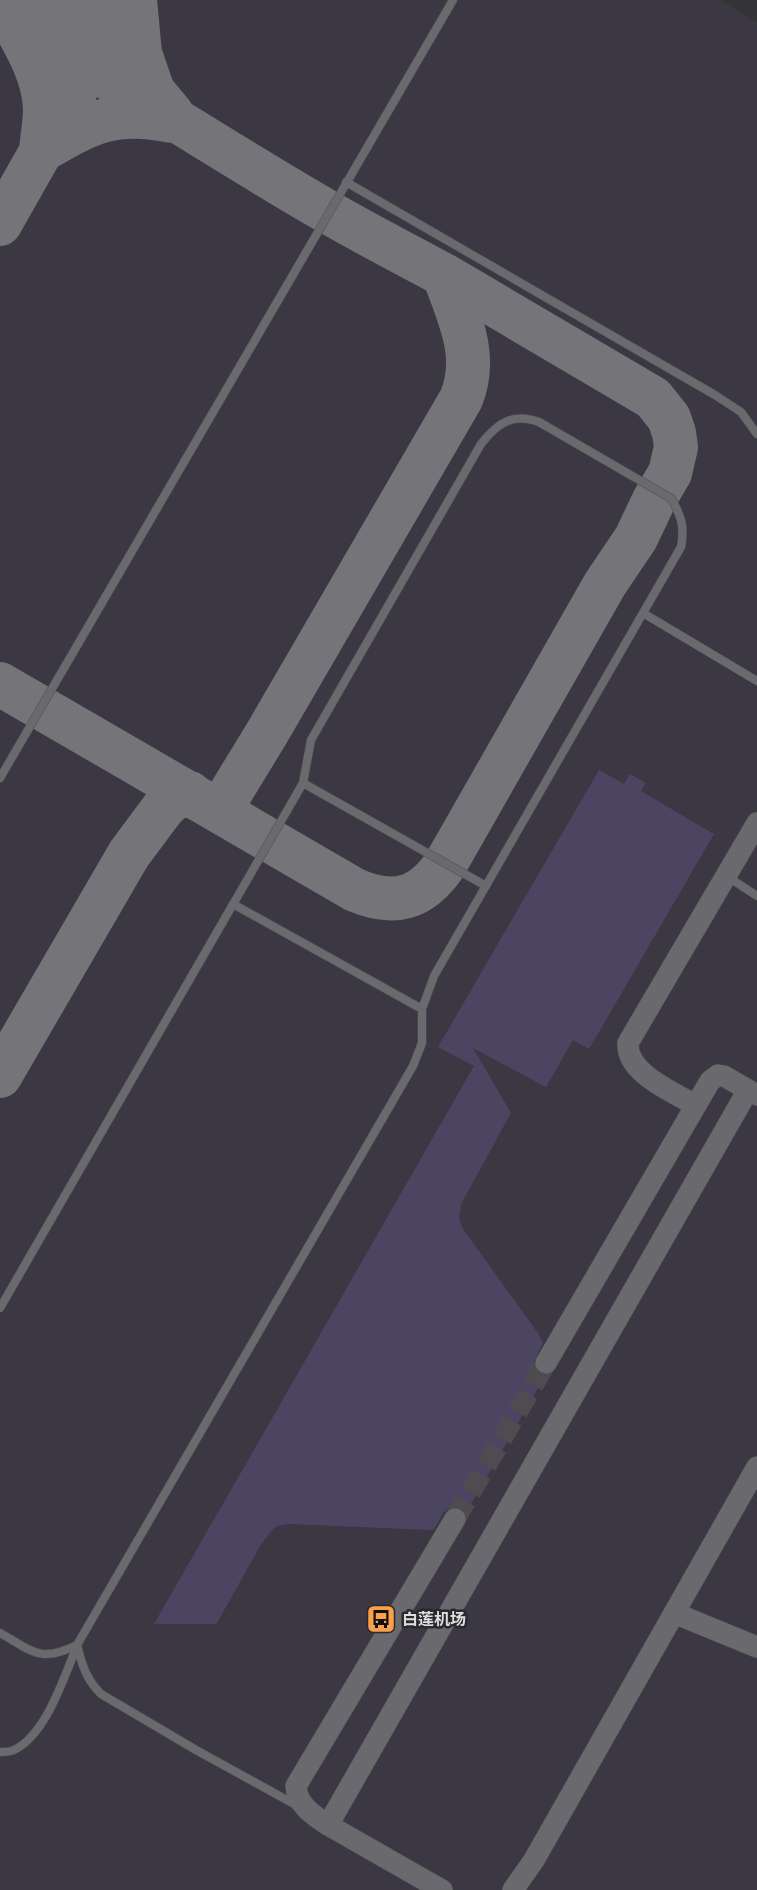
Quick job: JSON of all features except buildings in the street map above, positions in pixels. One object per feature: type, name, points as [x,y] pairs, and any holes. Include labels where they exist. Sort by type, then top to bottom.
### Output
[{"type":"street","points":[[695,1105],[650,1079],[635,1067],[627,1052],[628,1043],[757,823]]},
{"type":"street","points":[[328,1825],[753,1093],[728,1077],[718,1076],[710,1081],[546,1363]]},
{"type":"street","points":[[513,1890],[534,1860],[757,1467]]},
{"type":"street","points":[[442,1890],[310,1813],[297,1796],[297,1786],[455,1520]]},
{"type":"street","points":[[674,1613],[757,1647]]},
{"type":"lane","points":[[0,778],[453,0]]},
{"type":"lane","points":[[346,182],[716,394],[741,412],[757,434]]},
{"type":"lane","points":[[0,1308],[303,783],[312,740],[490,432],[509,420],[525,417],[539,422],[672,499],[681,516],[684,532],[681,547],[434,976],[422,1009],[422,1043],[414,1066],[77,1645],[57,1694],[34,1733],[12,1751],[0,1752]]},
{"type":"lane","points":[[644,613],[757,681]]},
{"type":"lane","points":[[303,783],[486,886]]},
{"type":"lane","points":[[727,876],[757,896]]},
{"type":"lane","points":[[233,904],[422,1009]]},
{"type":"lane","points":[[0,1633],[31,1651],[46,1656],[77,1645]]},
{"type":"lane","points":[[77,1645],[82,1669],[90,1683],[101,1694],[310,1813]]},
{"type":"shaded area","points":[[0,0],[720,0],[757,22],[757,1890],[0,1890]]},
{"type":"taxiway","points":[[14,21],[55,22],[80,19],[93,15],[117,0]]},
{"type":"taxiway","points":[[0,224],[127,0]]},
{"type":"taxiway","points":[[135,0],[140,53],[153,91],[172,114]]},
{"type":"taxiway","points":[[0,14],[287,188],[444,275],[461,321],[468,367],[461,399],[220,810]]},
{"type":"taxiway","points":[[12,21],[29,52],[42,85],[45,119],[41,151],[74,132],[104,121],[134,117],[172,121]]},
{"type":"taxiway","points":[[0,684],[355,890],[383,898],[395,898],[417,892],[427,885],[446,863],[605,584],[636,538],[670,473],[676,447],[669,418],[653,398],[444,275]]},
{"type":"taxiway","points":[[0,1076],[129,854],[164,807],[173,799],[190,793]]},
{"type":"tunnel","points":[[455,1519],[546,1363]]},
{"type":"place","name":"白莲机场","points":[[381,1619]]}]
